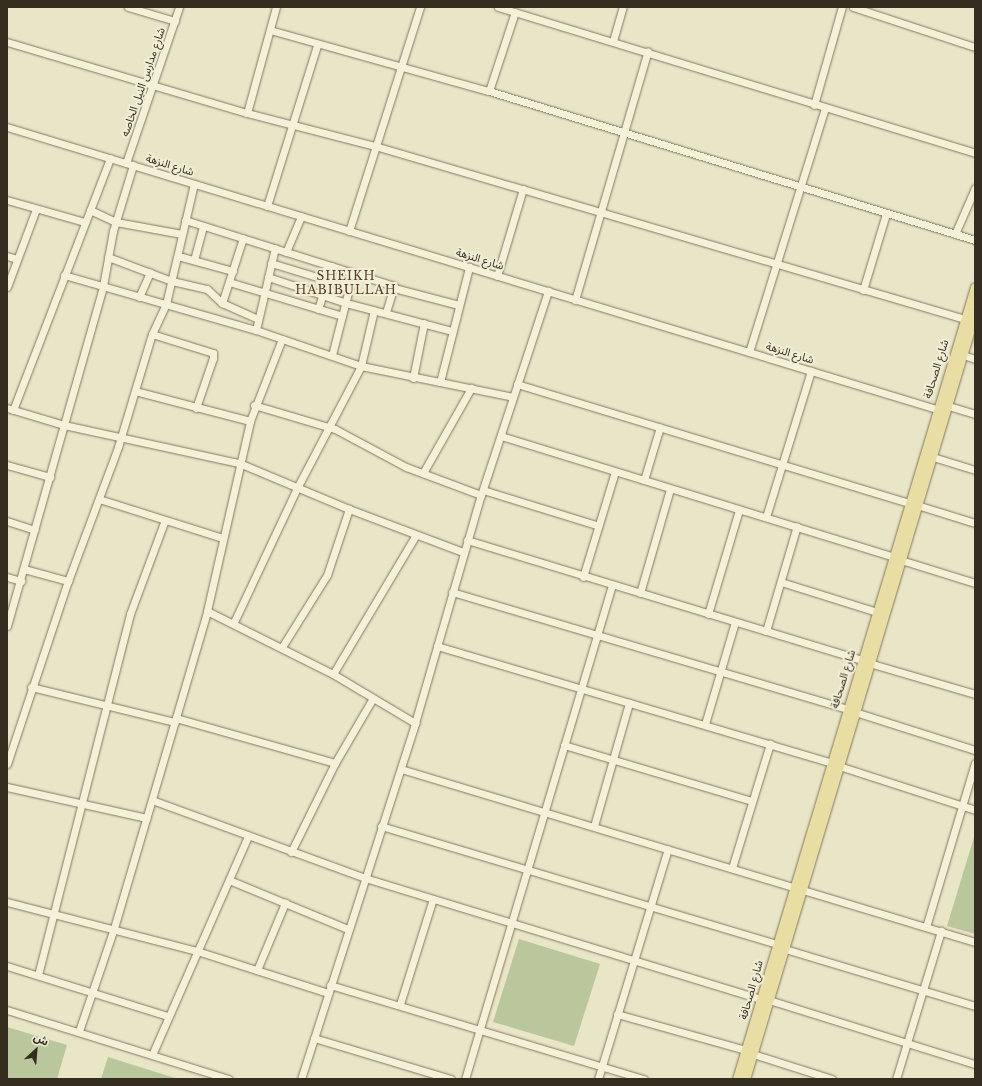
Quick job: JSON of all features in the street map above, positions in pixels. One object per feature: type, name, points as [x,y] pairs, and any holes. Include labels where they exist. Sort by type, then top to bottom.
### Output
[{"type":"main road","name":"شارع الصحافة","points":[[781,946],[804,890],[835,764],[850,711],[897,559],[913,504],[938,406],[975,287]]},
{"type":"main road","name":"شارع الصحافة","points":[[913,504],[933,458],[975,313]]},
{"type":"main road","name":"شارع الصحافة","points":[[866,661],[877,612],[897,559]]},
{"type":"main road","name":"شارع الصحافة","points":[[737,1079],[749,1052],[781,946],[794,887],[835,764]]},
{"type":"main road","name":"شارع الصحافة","points":[[745,1079],[749,1052]]},
{"type":"street","points":[[128,7],[175,21]]},
{"type":"street","name":"شارع مدارس النيل الخاصه","points":[[7,626],[21,581],[103,286],[108,257],[130,164],[180,7]]},
{"type":"street","points":[[247,113],[276,7]]},
{"type":"street","points":[[349,231],[420,7]]},
{"type":"street","points":[[498,7],[648,51],[814,105],[975,153]]},
{"type":"street","points":[[613,41],[623,7]]},
{"type":"street","points":[[814,105],[842,7]]},
{"type":"street","points":[[853,7],[975,47]]},
{"type":"street","points":[[489,91],[515,12]]},
{"type":"street","points":[[270,30],[317,45],[489,91],[800,188],[975,240]]},
{"type":"street","points":[[7,42],[247,113],[375,146],[965,319]]},
{"type":"street","points":[[267,206],[317,45]]},
{"type":"street","points":[[576,300],[648,51]]},
{"type":"street","points":[[750,352],[826,108]]},
{"type":"street","name":"شارع النزهة","points":[[7,127],[811,371],[948,409],[975,414]]},
{"type":"street","points":[[110,158],[10,409],[64,425],[240,463],[349,509],[463,552]]},
{"type":"street","points":[[7,764],[68,581],[121,437],[152,334],[166,304],[194,184]]},
{"type":"street","points":[[955,234],[975,188]]},
{"type":"street","points":[[497,276],[523,189]]},
{"type":"street","points":[[7,200],[85,222]]},
{"type":"street","points":[[7,287],[36,209]]},
{"type":"street","points":[[90,210],[116,222],[182,234]]},
{"type":"street","points":[[863,290],[886,214]]},
{"type":"street","points":[[286,252],[301,216]]},
{"type":"street","points":[[185,220],[332,266],[394,288],[459,305]]},
{"type":"street","points":[[194,260],[203,226]]},
{"type":"street","points":[[222,303],[243,238]]},
{"type":"street","points":[[256,330],[275,248]]},
{"type":"street","points":[[7,256],[17,259]]},
{"type":"street","points":[[178,256],[233,271]]},
{"type":"street","points":[[108,257],[172,281],[207,289],[222,303],[258,319]]},
{"type":"street","points":[[271,264],[350,288]]},
{"type":"street","points":[[318,309],[332,266]]},
{"type":"street","points":[[440,382],[469,267]]},
{"type":"street","points":[[139,297],[150,272]]},
{"type":"street","points":[[332,355],[353,273]]},
{"type":"street","points":[[64,275],[256,330],[361,366],[413,378],[513,397]]},
{"type":"street","points":[[268,277],[346,303],[452,331]]},
{"type":"street","points":[[229,282],[342,316]]},
{"type":"street","points":[[386,313],[394,288]]},
{"type":"street","points":[[301,1079],[381,826],[401,769],[463,552],[548,291]]},
{"type":"street","points":[[234,622],[297,488],[361,366],[374,310]]},
{"type":"street","points":[[413,378],[424,323]]},
{"type":"street","points":[[152,334],[212,353],[213,358],[196,408]]},
{"type":"street","points":[[79,1031],[94,992],[114,928],[207,611],[254,405],[282,339]]},
{"type":"street","points":[[963,355],[975,359]]},
{"type":"street","points":[[766,517],[811,371]]},
{"type":"street","points":[[517,384],[782,463],[975,523]]},
{"type":"street","points":[[423,473],[471,388]]},
{"type":"street","points":[[135,391],[196,408],[250,420]]},
{"type":"street","points":[[254,405],[346,434],[406,467],[423,473],[599,526]]},
{"type":"street","points":[[644,480],[660,427]]},
{"type":"street","points":[[501,436],[739,510],[797,526],[975,583]]},
{"type":"street","points":[[933,458],[975,470]]},
{"type":"street","points":[[7,465],[50,477]]},
{"type":"street","points":[[583,577],[615,472]]},
{"type":"street","points":[[640,593],[670,489]]},
{"type":"street","points":[[99,499],[223,538]]},
{"type":"street","points":[[282,647],[327,575],[349,509]]},
{"type":"street","points":[[708,614],[739,510]]},
{"type":"street","points":[[38,975],[81,803],[138,588],[165,520]]},
{"type":"street","points":[[7,521],[34,530]]},
{"type":"street","points":[[766,631],[797,526]]},
{"type":"street","points":[[333,674],[416,535]]},
{"type":"street","points":[[467,540],[583,577],[975,694]]},
{"type":"street","points":[[24,569],[68,581]]},
{"type":"street","points":[[7,577],[21,581]]},
{"type":"street","points":[[781,582],[877,612]]},
{"type":"street","points":[[465,1079],[612,585]]},
{"type":"street","points":[[452,592],[975,750]]},
{"type":"street","points":[[207,611],[234,622],[333,674],[415,723]]},
{"type":"street","points":[[705,724],[734,622]]},
{"type":"street","points":[[437,646],[581,690],[705,724],[835,764],[975,810]]},
{"type":"street","points":[[32,688],[175,720],[335,763]]},
{"type":"street","points":[[292,852],[335,763],[373,698]]},
{"type":"street","points":[[594,826],[629,703]]},
{"type":"street","points":[[732,868],[770,744]]},
{"type":"street","points":[[564,745],[752,801]]},
{"type":"street","points":[[926,927],[975,762]]},
{"type":"street","points":[[401,769],[975,942]]},
{"type":"street","points":[[7,787],[147,818]]},
{"type":"street","points":[[152,800],[365,878],[433,900],[633,961],[765,999],[975,1064]]},
{"type":"street","points":[[381,826],[975,1006]]},
{"type":"street","points":[[152,1055],[248,836]]},
{"type":"street","points":[[598,1079],[668,849]]},
{"type":"street","points":[[229,880],[348,929]]},
{"type":"street","points":[[400,1004],[433,900]]},
{"type":"street","points":[[7,902],[197,950],[328,993]]},
{"type":"street","points":[[257,970],[285,903]]},
{"type":"street","points":[[896,1079],[941,931]]},
{"type":"street","points":[[7,966],[168,1016]]},
{"type":"street","points":[[330,985],[400,1004],[644,1079]]},
{"type":"street","points":[[7,1010],[79,1031],[228,1079]]},
{"type":"street","points":[[618,1014],[749,1052],[832,1079]]},
{"type":"street","points":[[314,1038],[451,1079]]},
{"type":"green space","points":[[975,834],[975,934],[947,926]]},
{"type":"green space","points":[[519,939],[600,964],[574,1046],[493,1022]]},
{"type":"green space","points":[[7,1027],[67,1045],[57,1079],[7,1079]]},
{"type":"green space","points":[[108,1057],[178,1079],[101,1079]]},
{"type":"district","name":"SHEIKH HABIBULLAH","points":[[346,283]]}]
